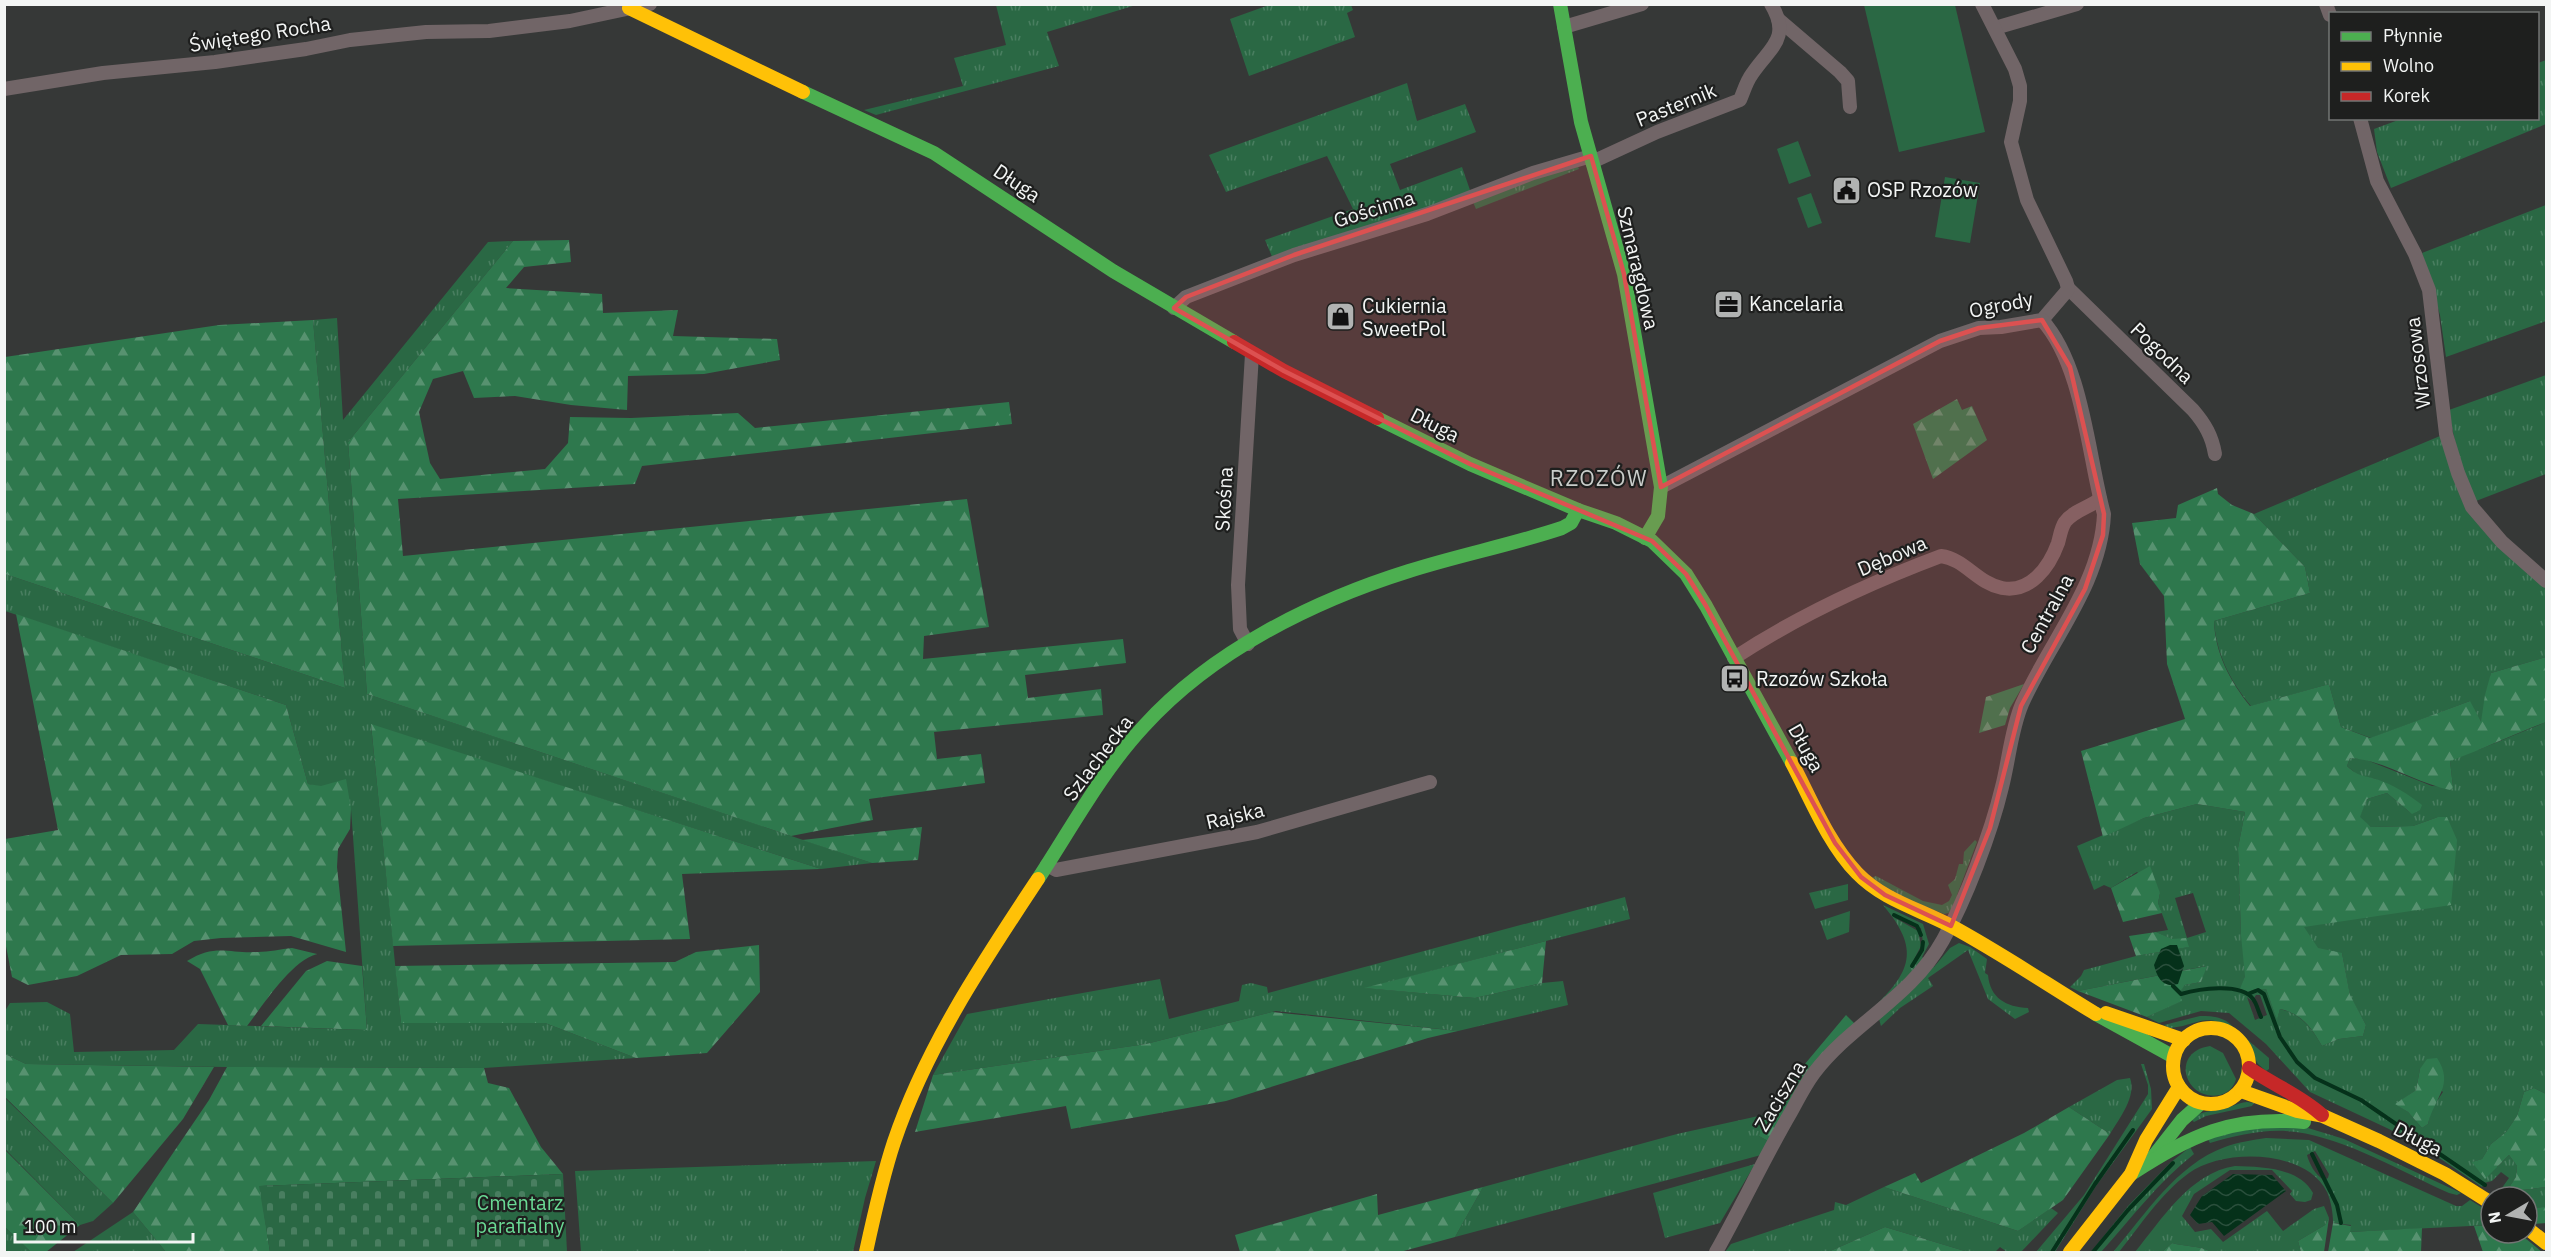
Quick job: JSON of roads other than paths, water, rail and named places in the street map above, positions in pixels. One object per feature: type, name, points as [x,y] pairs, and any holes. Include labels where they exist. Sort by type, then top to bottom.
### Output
[{"type":"street","name":"Świętego Rocha","points":[[4,89],[103,73],[215,62],[383,36],[426,32],[489,31],[558,22],[651,4]]},
{"type":"street","name":"Szmaragdowa","points":[[1560,4],[1575,93],[1591,159],[1624,274],[1661,487],[1658,516],[1646,538]]},
{"type":"street","points":[[1564,27],[1642,4]]},
{"type":"street","points":[[1771,4],[1778,19],[1848,81],[1850,106]]},
{"type":"street","points":[[1982,4],[2015,69],[2020,86],[2020,101],[2011,142],[2027,200],[2068,288]]},
{"type":"street","points":[[1995,28],[2077,4]]},
{"type":"street","name":"Długa","points":[[629,8],[934,153],[1113,272],[1252,354],[1470,464],[1578,510],[1616,523],[1646,538],[1671,557],[1686,574],[1844,858],[1865,881],[1885,896],[1951,926],[2090,1009],[2124,1032],[2174,1058]]},
{"type":"street","name":"Pasternik","points":[[1591,159],[1740,100],[1750,75],[1778,42],[1780,25],[1778,19]]},
{"type":"street","name":"Wrzosowa","points":[[2361,120],[2377,181],[2415,254],[2428,290],[2446,434],[2458,473],[2472,507],[2502,543],[2547,580]]},
{"type":"street","name":"Gościnna","points":[[1174,308],[1186,297],[1294,255],[1436,210],[1533,174],[1591,159]]},
{"type":"street","name":"Ogrody","points":[[1661,487],[1940,341],[1979,328],[2042,320],[2068,288]]},
{"type":"street","name":"Pogodna","points":[[2068,288],[2193,410],[2205,424],[2216,454]]},
{"type":"street","name":"Centralna","points":[[1951,926],[1990,828],[2021,706],[2041,665],[2085,589],[2103,535],[2104,514],[2070,367],[2051,330],[2042,320]]},
{"type":"street","name":"Skośna","points":[[1248,644],[1240,629],[1238,585],[1252,354]]},
{"type":"street","name":"Dębowa","points":[[1734,657],[1778,629],[1812,612],[1941,556],[1959,561],[1991,585],[2015,589],[2025,586],[2034,580],[2052,557],[2064,524],[2070,516],[2100,499]]},
{"type":"street","name":"Szlachecka","points":[[866,1252],[881,1183],[910,1102],[943,1032],[1015,913],[1134,737],[1173,698],[1248,644],[1363,587],[1562,528],[1571,523],[1578,510]]},
{"type":"street","name":"Rajska","points":[[1047,865],[1056,870],[1231,838],[1330,813],[1430,782]]},
{"type":"street","name":"Zaciszna","points":[[1716,1252],[1758,1171],[1813,1074],[1908,987],[1937,951],[1951,926]]},
{"type":"street","name":"Długa","points":[[2090,1009],[2133,1021],[2184,1040]]},
{"type":"street","points":[[2204,1029],[2227,1032],[2236,1039],[2244,1048],[2248,1068],[2241,1091],[2223,1102],[2201,1103],[2185,1094],[2179,1087],[2173,1068],[2174,1058],[2184,1040],[2204,1029]]},
{"type":"street","name":"Długa","points":[[2248,1068],[2267,1081],[2305,1100],[2323,1116]]},
{"type":"street","points":[[2070,1252],[2131,1174],[2146,1140],[2179,1087]]},
{"type":"street","name":"Długa","points":[[2241,1091],[2296,1111],[2323,1116],[2337,1122],[2445,1174],[2479,1195]]},
{"type":"street","points":[[2151,1161],[2182,1120],[2201,1103]]},
{"type":"street","points":[[2131,1174],[2195,1136],[2229,1124],[2274,1119],[2337,1122]]},
{"type":"water","points":[[2177,945],[2184,966],[2178,984],[2173,985],[2162,981],[2154,965],[2161,949]]},
{"type":"water","points":[[2233,1174],[2272,1175],[2286,1191],[2224,1236],[2212,1222],[2198,1224],[2190,1215],[2202,1196]]},
{"type":"waterway","points":[[1894,915],[1917,926],[1921,935]]},
{"type":"waterway","points":[[1912,966],[1922,950],[1923,942]]},
{"type":"waterway","points":[[2173,986],[2181,994],[2219,988],[2239,990],[2253,999],[2261,1017]]},
{"type":"waterway","points":[[2248,994],[2258,990],[2264,994],[2280,1037],[2297,1062],[2315,1078],[2361,1100],[2485,1185]]},
{"type":"waterway","points":[[2052,1252],[2133,1130]]},
{"type":"waterway","points":[[2312,1154],[2337,1205],[2341,1223]]},
{"type":"waterway","points":[[2093,1252],[2128,1210],[2173,1163]]},
{"type":"place","name":"OSP Rzozów","points":[[1846,190]]},
{"type":"place","name":"Kancelaria","points":[[1728,304]]},
{"type":"place","name":"Cukiernia SweetPol","points":[[1341,317]]},
{"type":"place","name":"Rzozów Szkoła","points":[[1735,679]]},
{"type":"district","name":"RZOZÓW","points":[[1599,478]]},
{"type":"park label","name":"Cmentarz parafialny","points":[[520,1214]]}]
